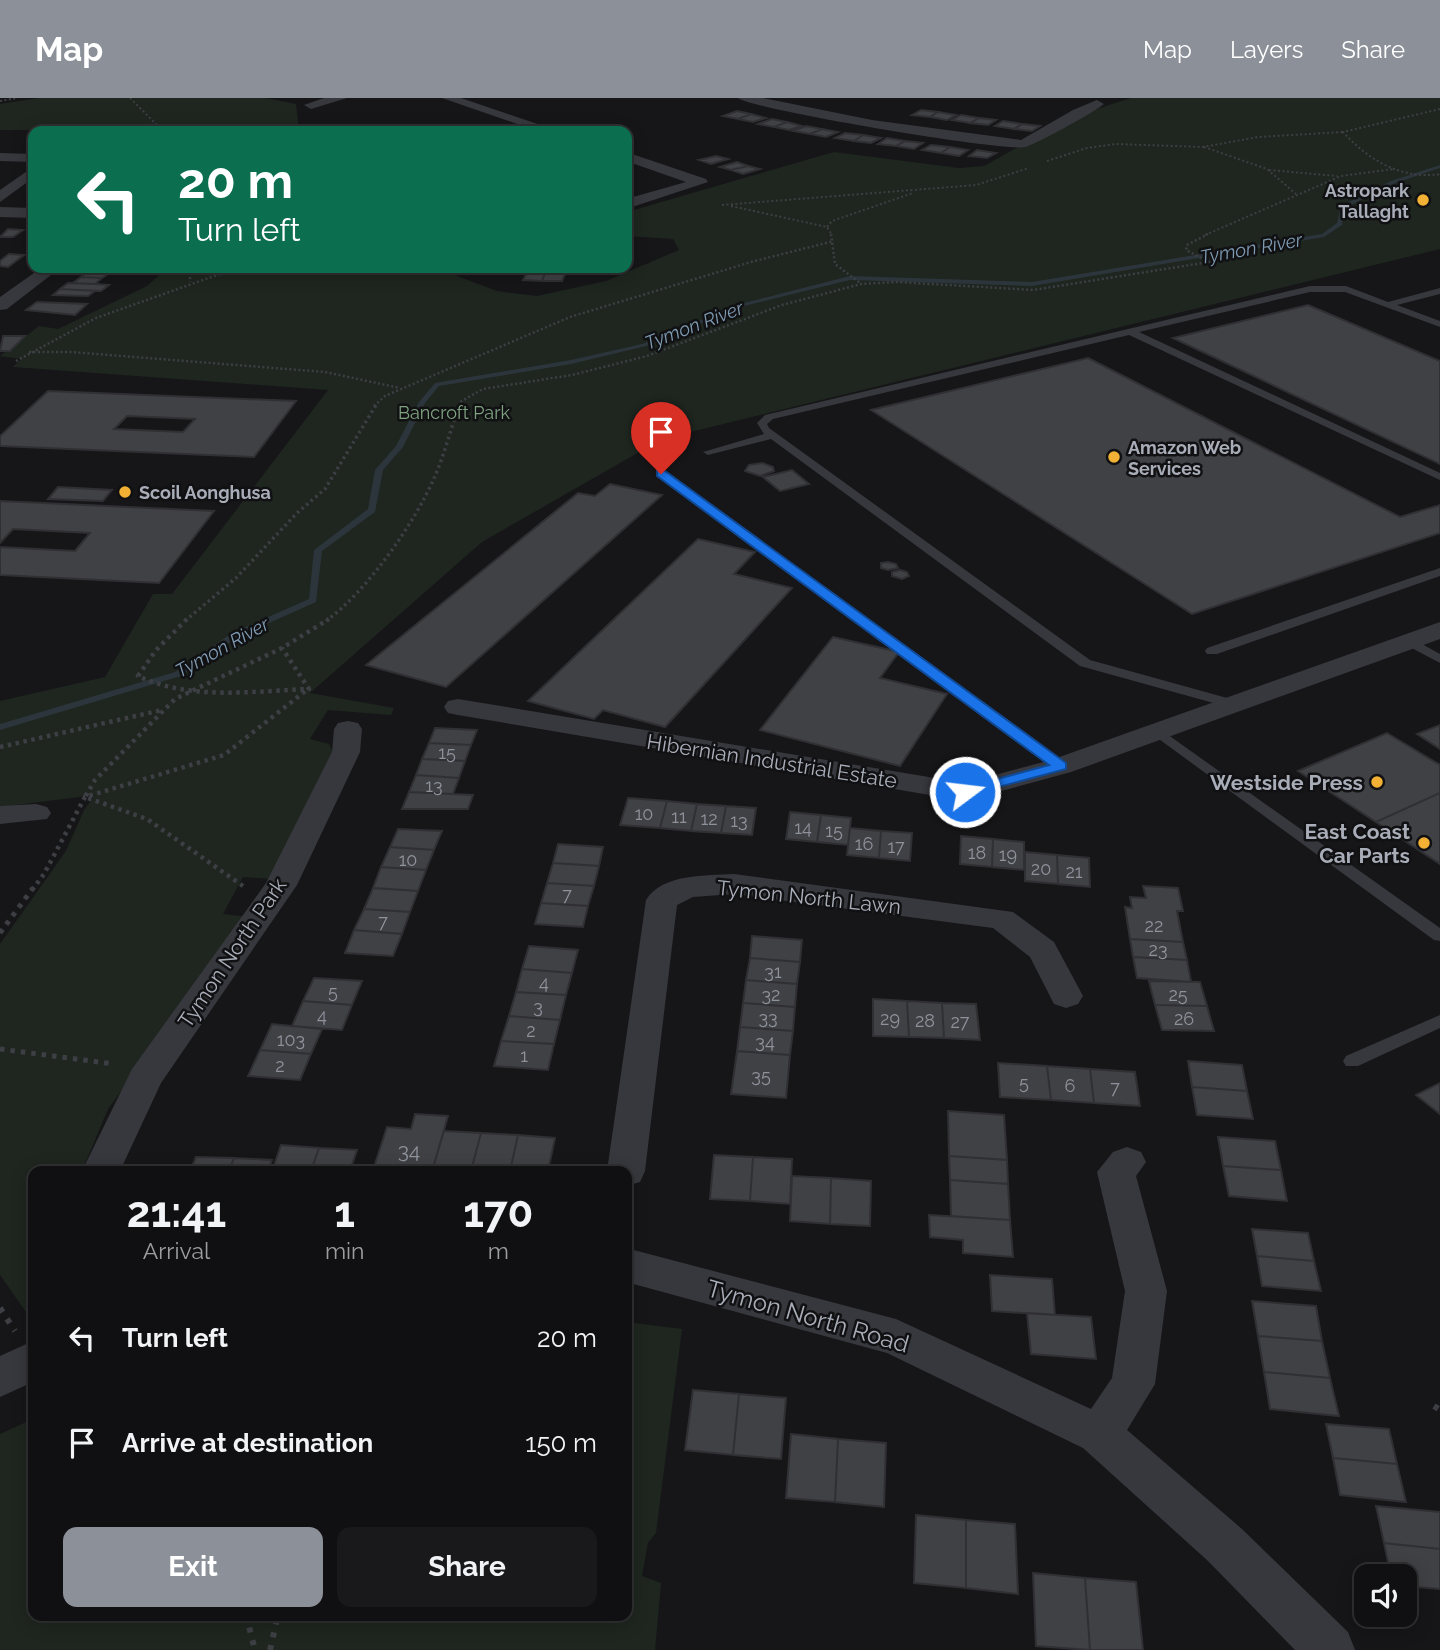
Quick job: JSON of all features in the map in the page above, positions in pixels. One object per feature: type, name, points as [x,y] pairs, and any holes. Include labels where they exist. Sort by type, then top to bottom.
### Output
[{"type":"street","points":[[311,105],[341,98]]},
{"type":"street","points":[[448,98],[535,126]]},
{"type":"street","points":[[744,98],[872,124],[1022,144],[1034,141],[1081,109],[1097,104]]},
{"type":"street","points":[[788,107],[816,98]]},
{"type":"street","points":[[0,157],[28,158]]},
{"type":"street","points":[[632,158],[701,182],[632,202]]},
{"type":"street","points":[[0,197],[28,175]]},
{"type":"street","points":[[0,212],[28,214]]},
{"type":"street","points":[[1,305],[44,273]]},
{"type":"street","points":[[10,279],[32,281]]},
{"type":"street","name":"Hibernian Industrial Estate","points":[[458,707],[965,792],[1061,766],[1440,630]]},
{"type":"street","name":"Tymon North Park","points":[[103,1166],[145,1078],[281,885],[346,752],[348,729]]},
{"type":"street","points":[[0,815],[36,813]]},
{"type":"street","name":"Tymon North Lawn","points":[[627,1166],[662,900],[687,887],[734,884],[1001,919],[1034,939],[1052,959],[1066,996]]},
{"type":"street","points":[[1098,1434],[1133,1384],[1146,1291],[1116,1172],[1127,1162]]},
{"type":"street","name":"Tymon North Road","points":[[632,1267],[896,1337],[1098,1434],[1225,1545],[1330,1650]]},
{"type":"street","points":[[0,1378],[28,1363]]},
{"type":"lane","points":[[1233,704],[1085,663],[774,435],[762,423],[769,417],[1328,287],[1346,289],[1440,324]]},
{"type":"lane","points":[[1389,304],[1440,291]]},
{"type":"lane","points":[[1131,332],[1439,477]]},
{"type":"lane","points":[[708,452],[774,435]]},
{"type":"lane","points":[[661,474],[1061,766]]},
{"type":"lane","points":[[1212,651],[1440,572]]},
{"type":"lane","points":[[1409,641],[1440,659]]},
{"type":"lane","points":[[1157,732],[1440,936]]},
{"type":"lane","points":[[1352,1061],[1440,1021]]},
{"type":"path","points":[[0,101],[17,98]]},
{"type":"path","points":[[130,98],[159,126]]},
{"type":"path","points":[[1440,109],[1343,132],[1365,153],[1394,169],[1424,176],[1440,174]]},
{"type":"path","points":[[1203,147],[1268,170],[1289,183],[1296,194]]},
{"type":"path","points":[[1268,170],[1342,176],[1394,169]]},
{"type":"path","points":[[0,933],[44,874],[95,780],[163,709],[191,691],[282,648],[328,620],[357,596],[381,565],[427,492],[436,474],[460,402],[469,394],[496,386],[572,374],[647,356],[782,305],[859,283],[897,282],[1033,290],[1209,262],[1186,250],[1194,240],[1342,176]]},
{"type":"path","points":[[827,227],[832,221],[865,208],[923,190]]},
{"type":"path","points":[[722,205],[827,227]]},
{"type":"path","points":[[827,227],[834,241],[835,264],[859,283]]},
{"type":"path","points":[[309,689],[191,691],[167,688],[138,676],[149,654],[238,577],[270,546],[294,515],[324,490],[347,455],[368,411],[401,388],[449,371],[570,317],[751,262],[834,241]]},
{"type":"path","points":[[190,273],[190,282]]},
{"type":"path","points":[[16,361],[100,315],[220,273]]},
{"type":"path","points":[[29,352],[90,353],[325,372],[401,388]]},
{"type":"path","points":[[282,648],[309,689]]},
{"type":"path","points":[[85,797],[224,755],[309,689]]},
{"type":"path","points":[[0,747],[163,709]]},
{"type":"path","points":[[85,797],[147,819],[190,845],[267,905]]},
{"type":"path","points":[[0,1049],[119,1065]]},
{"type":"path","points":[[248,1621],[255,1650]]},
{"type":"path","points":[[270,1650],[277,1621]]},
{"type":"green space","points":[[39,98],[265,98],[296,104],[298,126],[28,126],[28,130],[0,130],[0,104]]},
{"type":"green space","name":"Bancroft Park","points":[[1131,98],[1440,98],[1440,249],[662,439],[482,542],[310,693],[394,708],[391,715],[328,710],[310,739],[329,744],[333,752],[272,879],[243,877],[223,914],[250,917],[108,1109],[84,1166],[28,1166],[28,1315],[0,1275],[0,944],[66,851],[84,810],[95,795],[0,807],[0,701],[105,677],[153,594],[172,594],[328,390],[13,367],[21,359],[0,356],[39,326],[58,329],[147,286],[161,273],[449,273],[497,291],[537,296],[606,281],[625,273],[632,273],[632,270],[679,250],[673,239],[632,236],[632,211],[834,152],[959,168],[984,166],[1016,148],[1036,142],[1090,111]]},
{"type":"green space","points":[[632,1323],[682,1329],[656,1533],[648,1543],[642,1576],[661,1583],[655,1650],[0,1650],[0,1434],[28,1421],[28,1621],[632,1621]]},
{"type":"building","points":[[921,110],[938,112],[930,117],[912,115]]},
{"type":"building","points":[[737,111],[751,114],[738,119],[723,116]]},
{"type":"building","points":[[938,112],[956,115],[947,120],[930,117]]},
{"type":"building","points":[[751,114],[766,118],[753,122],[738,119]]},
{"type":"building","points":[[961,115],[979,118],[970,123],[952,120]]},
{"type":"building","points":[[979,118],[996,120],[988,125],[970,123]]},
{"type":"building","points":[[772,119],[787,122],[774,127],[758,124]]},
{"type":"building","points":[[1003,121],[1022,124],[1014,129],[995,126]]},
{"type":"building","points":[[787,122],[802,126],[789,130],[774,127]]},
{"type":"building","points":[[1022,124],[1040,126],[1032,131],[1014,129]]},
{"type":"building","points":[[806,126],[822,129],[810,134],[793,131]]},
{"type":"building","points":[[822,129],[838,132],[826,137],[810,134]]},
{"type":"building","points":[[845,133],[863,135],[854,141],[835,138]]},
{"type":"building","points":[[863,135],[881,138],[871,143],[854,141]]},
{"type":"building","points":[[887,138],[905,141],[896,146],[878,144]]},
{"type":"building","points":[[905,141],[923,143],[914,149],[896,146]]},
{"type":"building","points":[[931,145],[950,147],[941,153],[922,150]]},
{"type":"building","points":[[950,147],[968,150],[959,156],[941,153]]},
{"type":"building","points":[[977,150],[996,153],[987,158],[969,156]]},
{"type":"building","points":[[716,156],[728,159],[711,164],[699,160]]},
{"type":"building","points":[[737,162],[748,166],[731,170],[720,167]]},
{"type":"building","points":[[748,166],[760,169],[743,174],[731,170]]},
{"type":"building","points":[[8,229],[23,230],[13,237],[0,237]]},
{"type":"building","points":[[9,254],[24,255],[8,267],[0,266],[0,261]]},
{"type":"building","points":[[87,273],[109,273],[102,278],[81,277]]},
{"type":"building","points":[[527,273],[545,273],[542,281],[523,280]]},
{"type":"building","points":[[545,273],[566,273],[562,281],[542,281]]},
{"type":"building","points":[[81,277],[102,278],[95,284],[73,283]]},
{"type":"building","points":[[68,283],[109,285],[101,291],[60,289]]},
{"type":"building","points":[[60,289],[95,291],[88,296],[53,295]]},
{"type":"building","points":[[37,302],[87,304],[75,315],[26,310]]},
{"type":"building","name":"Amazon Web Services","points":[[1308,305],[1440,361],[1440,464],[1173,338]]},
{"type":"building","points":[[3,336],[25,336],[10,351],[0,351]]},
{"type":"building","name":"Amazon Web Services","points":[[1088,358],[1400,517],[1440,505],[1440,533],[1192,614],[871,410]]},
{"type":"building","points":[[48,391],[296,401],[254,457],[0,446],[0,436]],"holes":[[[127,416],[195,419],[183,432],[114,429]]]},
{"type":"building","points":[[762,463],[773,467],[774,471],[760,476],[745,471],[749,465]]},
{"type":"building","points":[[792,470],[809,484],[780,491],[763,477]]},
{"type":"building","points":[[610,484],[662,495],[446,687],[366,665],[578,493],[595,496]]},
{"type":"building","points":[[58,487],[112,490],[103,501],[48,499]]},
{"type":"building","points":[[0,501],[214,511],[159,583],[0,575],[0,547],[75,551],[90,533],[13,529],[0,543]]},
{"type":"building","points":[[698,539],[755,552],[734,574],[792,588],[665,727],[603,710],[594,719],[528,701]]},
{"type":"building","points":[[881,563],[896,564],[898,568],[881,568]]},
{"type":"building","points":[[892,572],[907,572],[909,576],[902,579],[892,576]]},
{"type":"building","points":[[833,637],[899,652],[880,678],[947,694],[900,766],[760,730]]},
{"type":"building","points":[[1440,725],[1440,749],[1417,734]]},
{"type":"building","points":[[435,728],[477,730],[471,745],[429,743]]},
{"type":"building","name":"Westside Press","points":[[1387,733],[1440,765],[1440,793],[1376,822],[1298,771]]},
{"type":"building","points":[[429,743],[471,745],[465,761],[422,759]]},
{"type":"building","points":[[422,759],[465,761],[459,778],[416,775]]},
{"type":"building","points":[[416,775],[459,778],[453,794],[409,792]]},
{"type":"building","points":[[409,792],[473,795],[468,809],[402,809]]},
{"type":"building","name":"East Coast Car Parts","points":[[1440,793],[1440,864],[1376,822]]},
{"type":"building","points":[[628,798],[667,801],[660,828],[620,825]]},
{"type":"building","points":[[667,801],[697,804],[691,831],[660,828]]},
{"type":"building","points":[[697,804],[726,806],[721,833],[691,831]]},
{"type":"building","points":[[726,806],[756,808],[752,835],[721,833]]},
{"type":"building","points":[[790,812],[821,815],[817,842],[786,839]]},
{"type":"building","points":[[821,815],[851,818],[848,845],[817,842]]},
{"type":"building","points":[[850,828],[881,831],[879,858],[847,855]]},
{"type":"building","points":[[398,829],[442,831],[434,850],[390,847]]},
{"type":"building","points":[[881,831],[912,833],[910,861],[879,858]]},
{"type":"building","points":[[961,836],[993,839],[992,867],[960,864]]},
{"type":"building","points":[[993,839],[1024,842],[1024,870],[992,867]]},
{"type":"building","points":[[558,844],[603,847],[599,866],[553,863]]},
{"type":"building","points":[[390,847],[434,850],[426,870],[381,867]]},
{"type":"building","points":[[1025,852],[1057,855],[1058,884],[1025,881]]},
{"type":"building","points":[[1057,855],[1089,858],[1090,887],[1058,884]]},
{"type":"building","points":[[553,863],[599,866],[594,886],[547,883]]},
{"type":"building","points":[[381,867],[426,870],[418,891],[373,888]]},
{"type":"building","points":[[547,883],[594,886],[588,906],[541,903]]},
{"type":"building","points":[[1143,886],[1178,888],[1183,911],[1177,911],[1183,942],[1130,939],[1125,907],[1132,908],[1130,897],[1146,898]]},
{"type":"building","points":[[373,888],[418,891],[410,912],[364,909]]},
{"type":"building","points":[[541,903],[588,906],[583,927],[535,924]]},
{"type":"building","points":[[364,909],[410,912],[402,934],[354,930]]},
{"type":"building","points":[[354,930],[402,934],[393,956],[345,953]]},
{"type":"building","points":[[752,936],[802,940],[800,962],[750,958]]},
{"type":"building","points":[[1130,939],[1183,942],[1187,960],[1133,957]]},
{"type":"building","points":[[529,946],[578,950],[572,973],[522,969]]},
{"type":"building","points":[[1133,957],[1187,960],[1191,982],[1137,978]]},
{"type":"building","points":[[750,958],[800,962],[797,984],[746,980]]},
{"type":"building","points":[[522,969],[572,973],[566,995],[516,992]]},
{"type":"building","points":[[314,978],[362,981],[352,1005],[303,1001]]},
{"type":"building","points":[[746,980],[797,984],[795,1007],[743,1003]]},
{"type":"building","points":[[1149,981],[1200,982],[1207,1006],[1155,1005]]},
{"type":"building","points":[[516,992],[566,995],[560,1020],[509,1016]]},
{"type":"building","points":[[873,999],[907,1001],[909,1037],[873,1036]]},
{"type":"building","points":[[303,1001],[352,1005],[342,1030],[292,1026]]},
{"type":"building","points":[[907,1001],[942,1003],[944,1038],[909,1037]]},
{"type":"building","points":[[743,1003],[795,1007],[793,1031],[740,1027]]},
{"type":"building","points":[[942,1003],[976,1004],[980,1040],[944,1038]]},
{"type":"building","points":[[1155,1005],[1207,1006],[1214,1031],[1162,1030]]},
{"type":"building","points":[[509,1016],[560,1020],[554,1044],[501,1041]]},
{"type":"building","points":[[272,1024],[322,1029],[311,1054],[260,1050]]},
{"type":"building","points":[[740,1027],[793,1031],[790,1055],[737,1051]]},
{"type":"building","points":[[501,1041],[554,1044],[548,1070],[494,1066]]},
{"type":"building","points":[[260,1050],[311,1054],[300,1080],[248,1076]]},
{"type":"building","points":[[737,1051],[790,1055],[786,1098],[731,1094]]},
{"type":"building","points":[[1188,1061],[1242,1065],[1247,1091],[1192,1087]]},
{"type":"building","points":[[998,1063],[1047,1066],[1051,1100],[1000,1097]]},
{"type":"building","points":[[1047,1066],[1090,1069],[1094,1103],[1051,1100]]},
{"type":"building","points":[[1090,1069],[1135,1072],[1140,1106],[1094,1103]]},
{"type":"building","points":[[1440,1083],[1440,1114],[1416,1095]]},
{"type":"building","points":[[1192,1087],[1247,1091],[1253,1119],[1197,1115]]},
{"type":"building","points":[[948,1111],[1004,1115],[1007,1160],[949,1156]]},
{"type":"building","points":[[415,1114],[448,1116],[433,1166],[374,1166],[387,1127],[411,1129]]},
{"type":"building","points":[[444,1131],[481,1133],[472,1166],[434,1166]]},
{"type":"building","points":[[481,1133],[518,1135],[511,1166],[472,1166]]},
{"type":"building","points":[[518,1135],[555,1138],[549,1166],[511,1166]]},
{"type":"building","points":[[1218,1137],[1275,1141],[1281,1170],[1223,1166]]},
{"type":"building","points":[[281,1145],[319,1148],[313,1166],[274,1166]]},
{"type":"building","points":[[319,1148],[357,1150],[352,1166],[313,1166]]},
{"type":"building","points":[[714,1155],[753,1157],[750,1201],[710,1199]]},
{"type":"building","points":[[949,1156],[1007,1160],[1008,1184],[950,1180]]},
{"type":"building","points":[[196,1157],[234,1158],[231,1166],[192,1166]]},
{"type":"building","points":[[753,1157],[792,1159],[790,1204],[750,1201]]},
{"type":"building","points":[[234,1158],[272,1160],[270,1166],[231,1166]]},
{"type":"building","points":[[1223,1166],[1281,1170],[1287,1201],[1229,1196]]},
{"type":"building","points":[[792,1176],[831,1178],[830,1224],[790,1221]]},
{"type":"building","points":[[831,1178],[871,1181],[870,1226],[830,1224]]},
{"type":"building","points":[[950,1180],[1008,1184],[1010,1220],[951,1216]]},
{"type":"building","points":[[929,1215],[1010,1220],[1013,1257],[963,1253],[963,1240],[930,1237]]},
{"type":"building","points":[[1252,1229],[1308,1233],[1314,1261],[1257,1256]]},
{"type":"building","points":[[1257,1256],[1314,1261],[1321,1291],[1262,1286]]},
{"type":"building","points":[[990,1275],[1052,1279],[1055,1315],[992,1311]]},
{"type":"building","points":[[1252,1301],[1316,1306],[1322,1341],[1258,1336]]},
{"type":"building","points":[[1027,1313],[1091,1317],[1096,1359],[1031,1354]]},
{"type":"building","points":[[1258,1336],[1322,1341],[1330,1378],[1264,1372]]},
{"type":"building","points":[[1264,1372],[1330,1378],[1339,1416],[1270,1409]]},
{"type":"building","points":[[693,1390],[739,1394],[733,1455],[685,1450]]},
{"type":"building","points":[[739,1394],[786,1398],[781,1459],[733,1455]]},
{"type":"building","points":[[1326,1424],[1389,1429],[1397,1464],[1333,1458]]},
{"type":"building","points":[[791,1434],[838,1439],[835,1502],[786,1498]]},
{"type":"building","points":[[838,1439],[886,1443],[884,1507],[835,1502]]},
{"type":"building","points":[[1333,1458],[1397,1464],[1406,1502],[1340,1495]]},
{"type":"building","points":[[1376,1506],[1440,1512],[1440,1549],[1384,1543]]},
{"type":"building","points":[[916,1515],[966,1520],[966,1588],[914,1583]]},
{"type":"building","points":[[966,1520],[1015,1524],[1018,1594],[966,1588]]},
{"type":"building","points":[[1384,1543],[1440,1549],[1440,1589],[1417,1587],[1417,1564],[1388,1564]]},
{"type":"building","points":[[1033,1573],[1085,1578],[1090,1650],[1036,1646]]},
{"type":"building","points":[[1085,1578],[1136,1582],[1143,1650],[1090,1650]]},
{"type":"waterway","name":"Tymon River","points":[[0,727],[178,674],[235,635],[313,600],[318,550],[372,510],[379,470],[399,447],[422,402],[437,384],[571,362],[644,345],[742,305],[850,278],[1032,284],[1324,235],[1340,224],[1343,207],[1393,182],[1440,166]]},
{"type":"place","name":"Astropark Tallaght","points":[[1423,200]]},
{"type":"place","name":"Amazon Web Services","points":[[1114,457]]},
{"type":"place","name":"Scoil Aonghusa","points":[[125,492]]},
{"type":"place","name":"Westside Press","points":[[1377,782]]},
{"type":"place","name":"East Coast Car Parts","points":[[1424,843]]},
{"type":"route","points":[[661,474],[1061,766],[965,792]]}]
